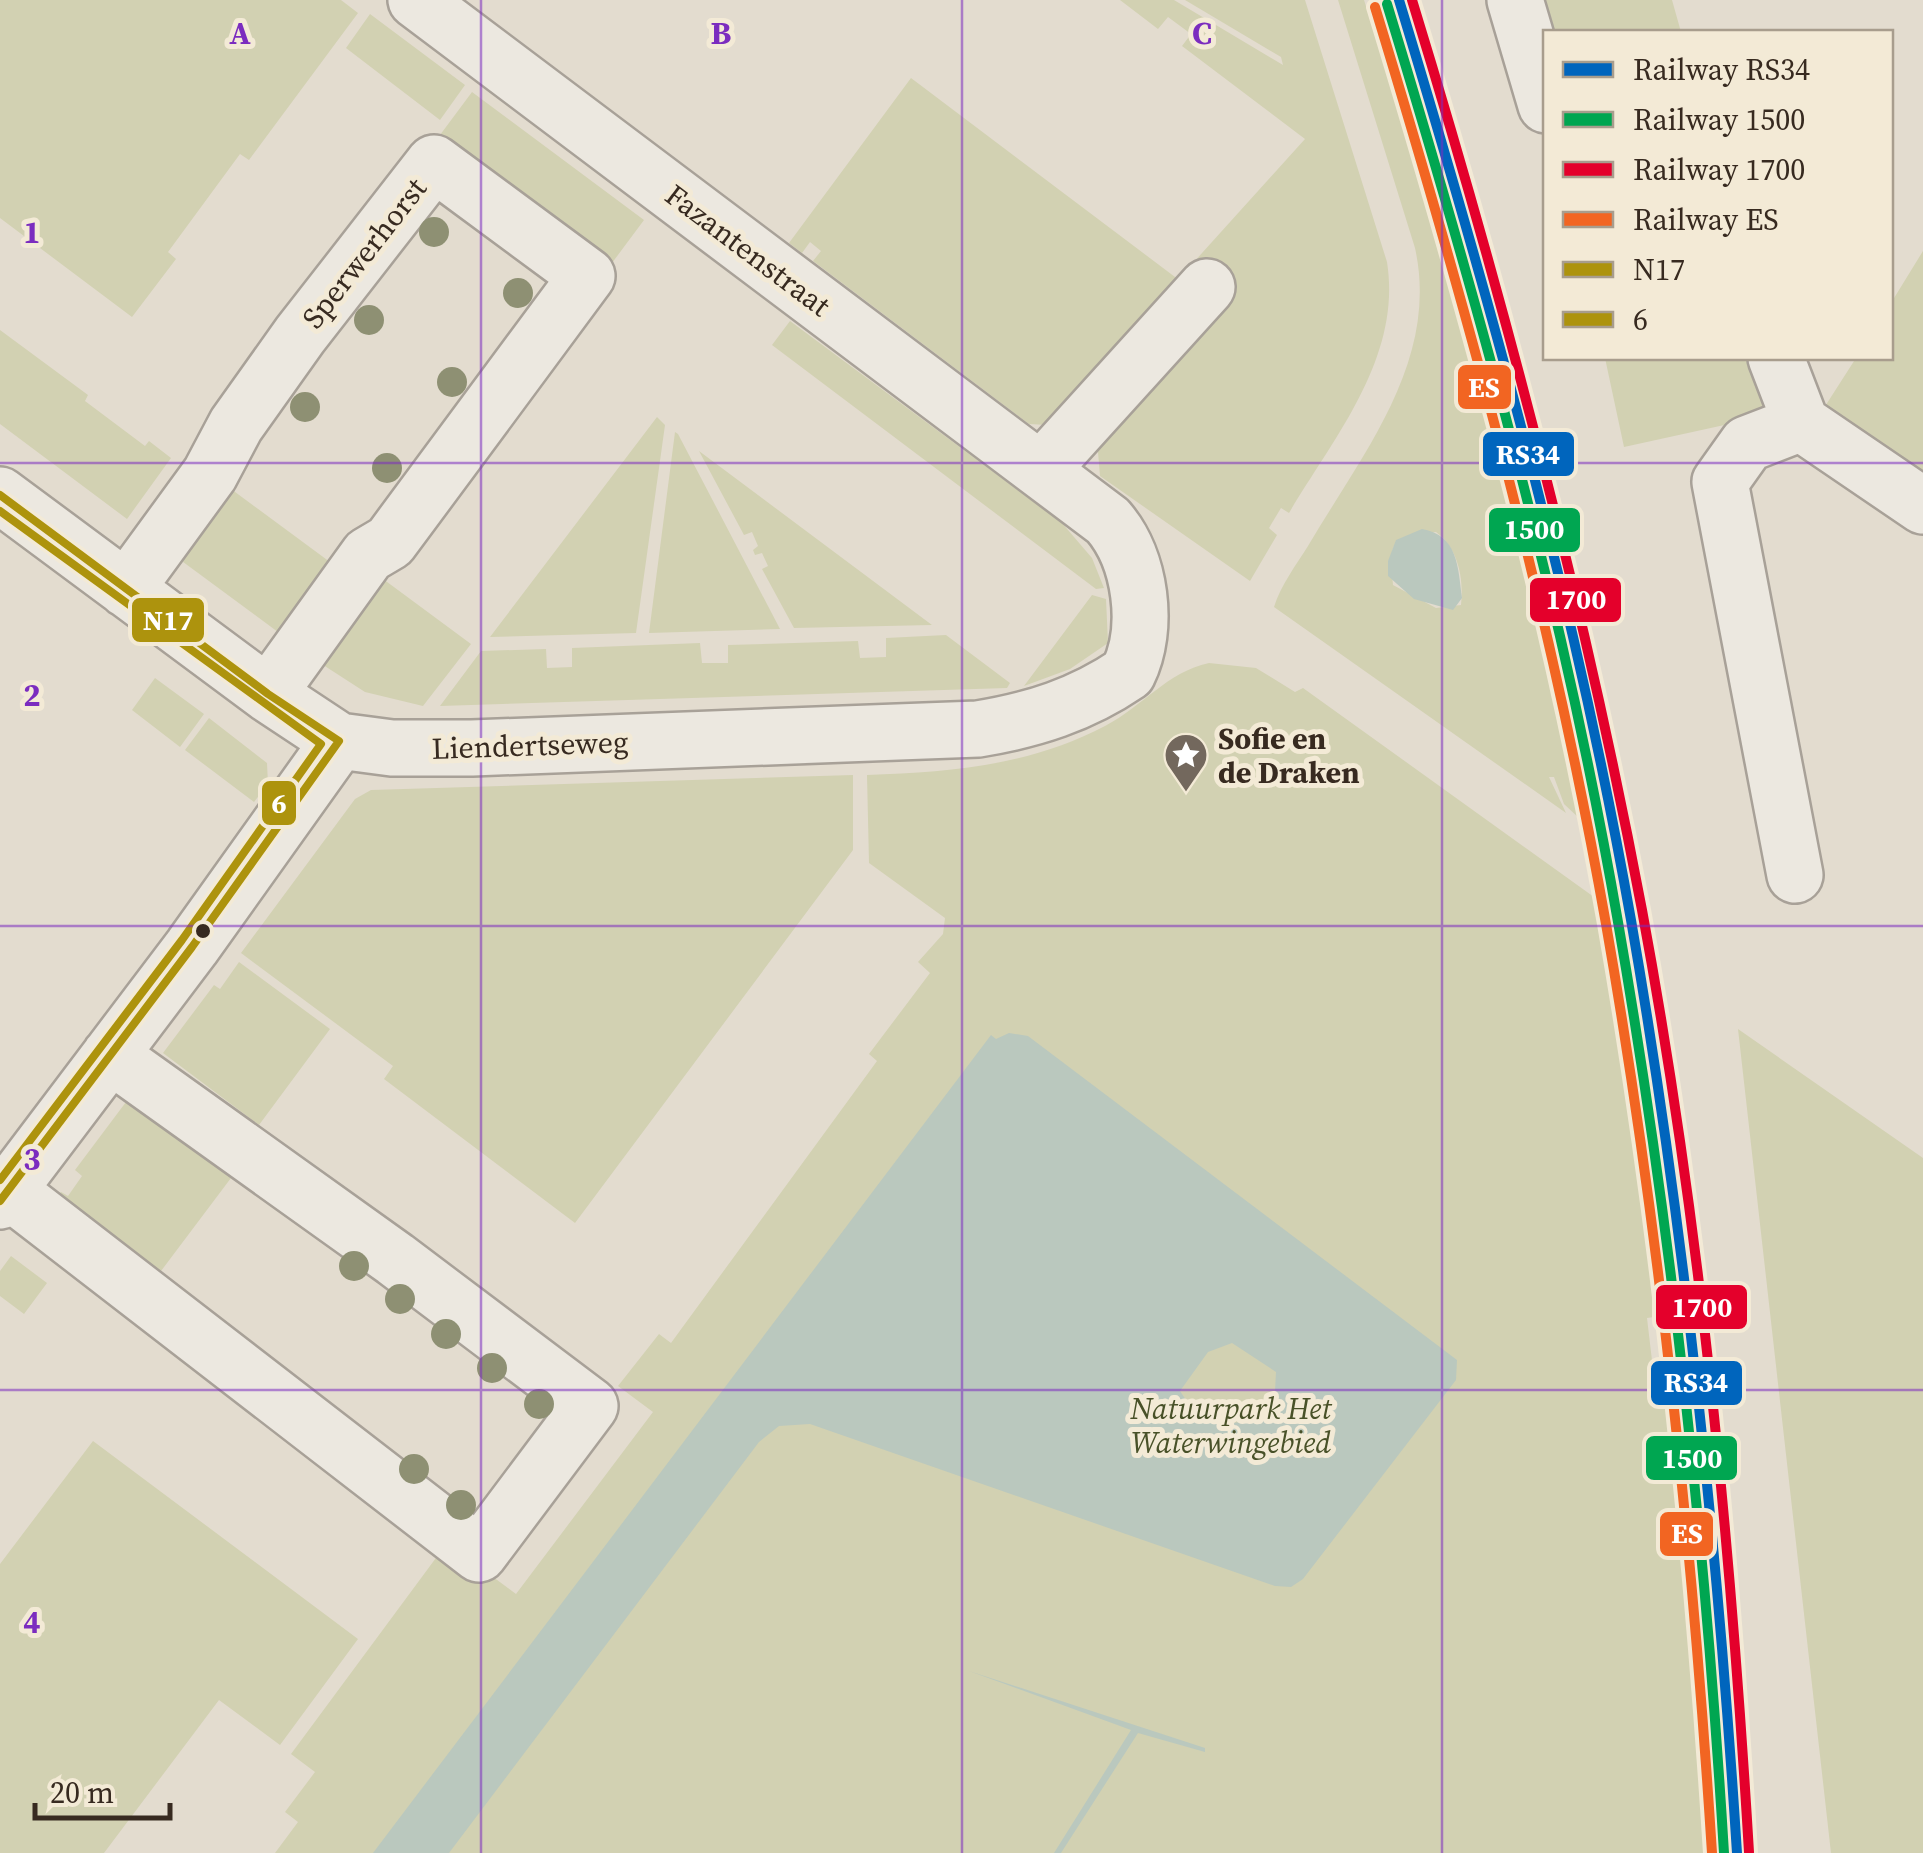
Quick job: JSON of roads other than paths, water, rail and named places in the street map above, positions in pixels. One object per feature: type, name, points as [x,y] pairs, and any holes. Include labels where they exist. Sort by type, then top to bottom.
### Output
[{"type":"street","points":[[1515,0],[1543,94]]},
{"type":"street","name":"Fazantenstraat","points":[[450,10],[1108,521],[1124,544],[1141,624],[1128,673]]},
{"type":"street","name":"Sperwerhorst","points":[[126,589],[210,474],[236,424],[300,335],[434,163],[588,276],[390,542],[368,555],[268,694]]},
{"type":"street","points":[[1041,470],[1206,287]]},
{"type":"street","points":[[1777,360],[1800,423],[1923,506]]},
{"type":"street","points":[[1795,875],[1720,482],[1747,444],[1800,423]]},
{"type":"street","name":"Liendertseweg","points":[[0,495],[268,694],[340,741],[392,748],[472,748],[978,729],[1048,714],[1084,700],[1128,673]]},
{"type":"street","points":[[110,1056],[395,1259],[590,1406],[480,1554],[3,1192],[110,1056],[340,741]]},
{"type":"rail line","name":"RS34","points":[[1399,0],[1529,457],[1584,687],[1631,920],[1668,1152],[1697,1385],[1720,1618],[1737,1853]]},
{"type":"rail line","name":"1700","points":[[1412,0],[1479,225],[1540,452],[1595,680],[1642,910],[1681,1144],[1710,1380],[1749,1852]]},
{"type":"rail line","name":"1500","points":[[1387,4],[1517,459],[1572,689],[1618,922],[1655,1154],[1684,1386],[1707,1619],[1724,1853]]},
{"type":"rail line","name":"ES","points":[[1375,7],[1474,348],[1533,577],[1606,924],[1643,1155],[1672,1387],[1712,1853]]},
{"type":"place","name":"Sofie en de Draken","points":[[1186,793]]},
{"type":"park label","name":"Natuurpark Het Waterwingebied","points":[[1231,1425]]}]
